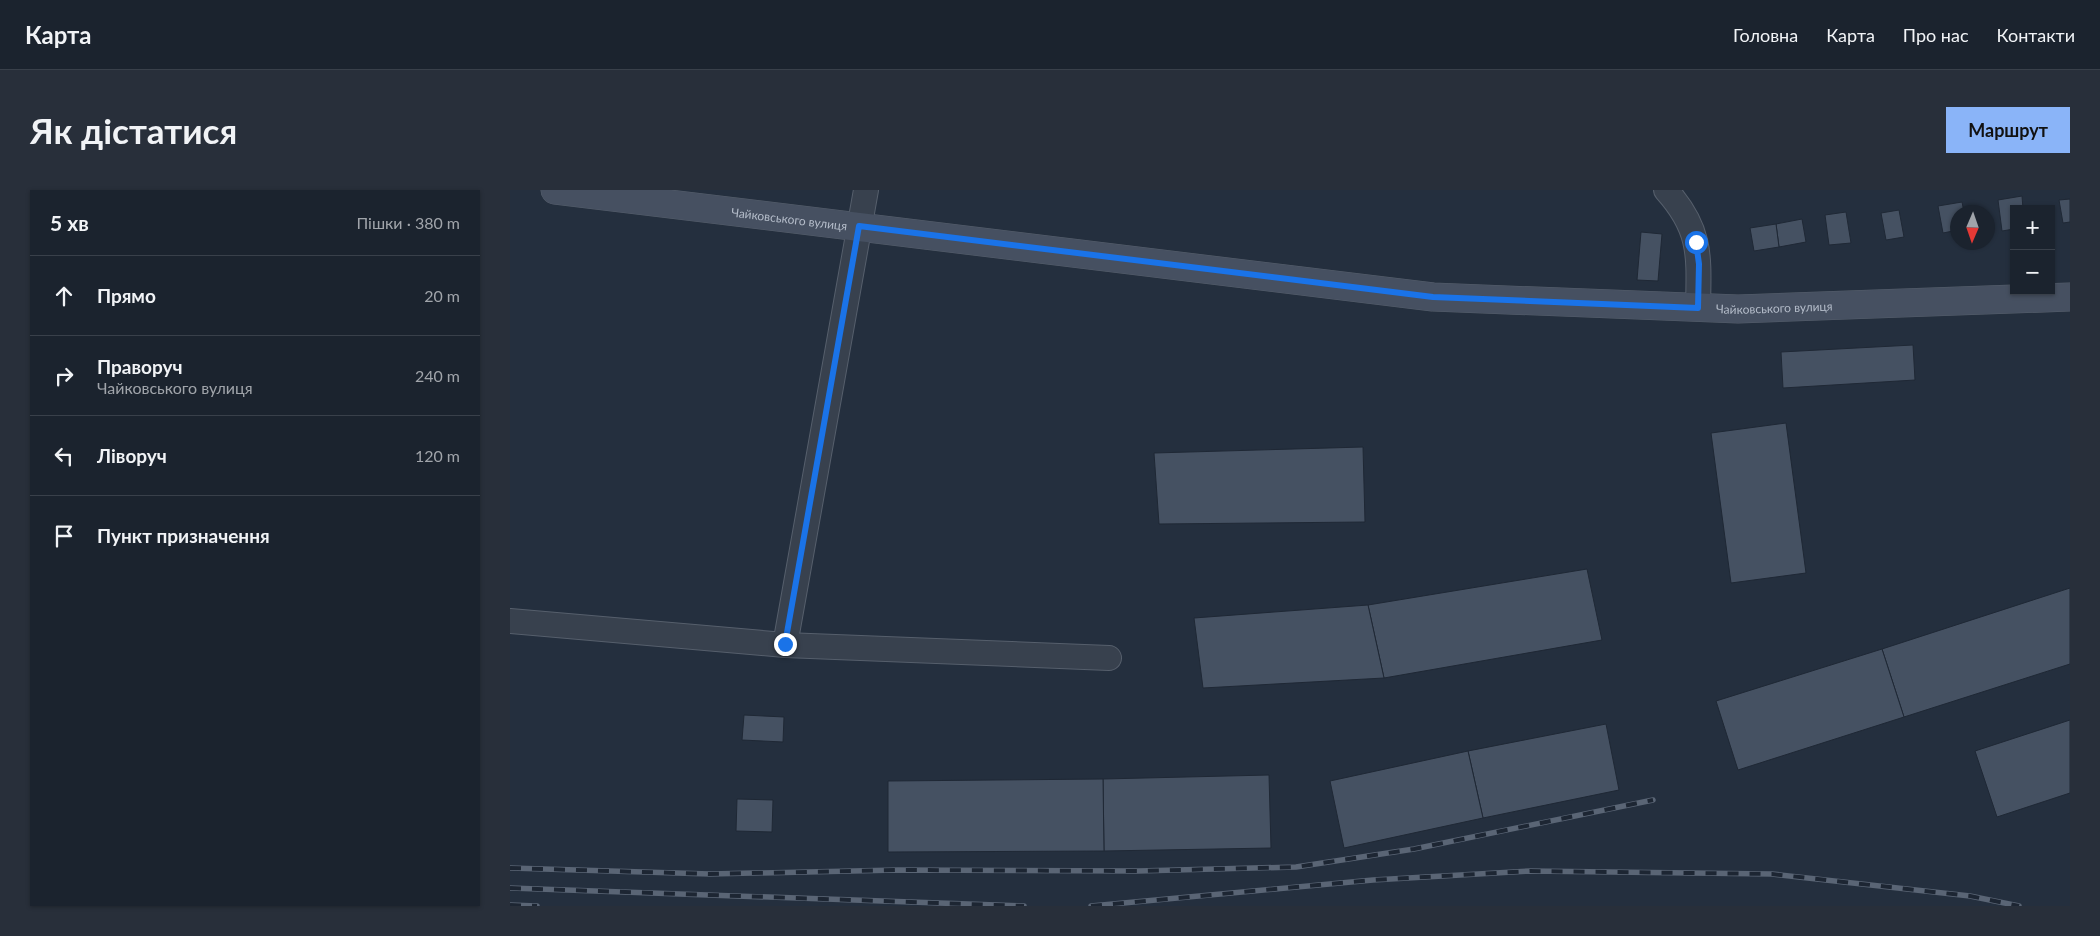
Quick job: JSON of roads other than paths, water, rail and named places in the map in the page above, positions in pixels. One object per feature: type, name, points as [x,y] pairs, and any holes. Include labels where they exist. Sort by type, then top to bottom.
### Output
[{"type":"main road","name":"Чайковського вулиця","points":[[555,190],[1433,297],[1738,309],[2070,297]]},
{"type":"street","points":[[785,644],[866,190]]},
{"type":"street","points":[[1666,190],[1689,220],[1696,242],[1699,264],[1698,308]]},
{"type":"street","points":[[510,621],[785,644],[1109,658]]},
{"type":"railway","points":[[510,868],[710,874],[898,870],[1138,871],[1296,867],[1414,849],[1653,800]]},
{"type":"railway","points":[[1091,906],[1373,880],[1530,871],[1772,874],[1970,896],[2019,906]]},
{"type":"railway","points":[[510,888],[1024,906]]},
{"type":"railway","points":[[510,905],[537,906]]}]
